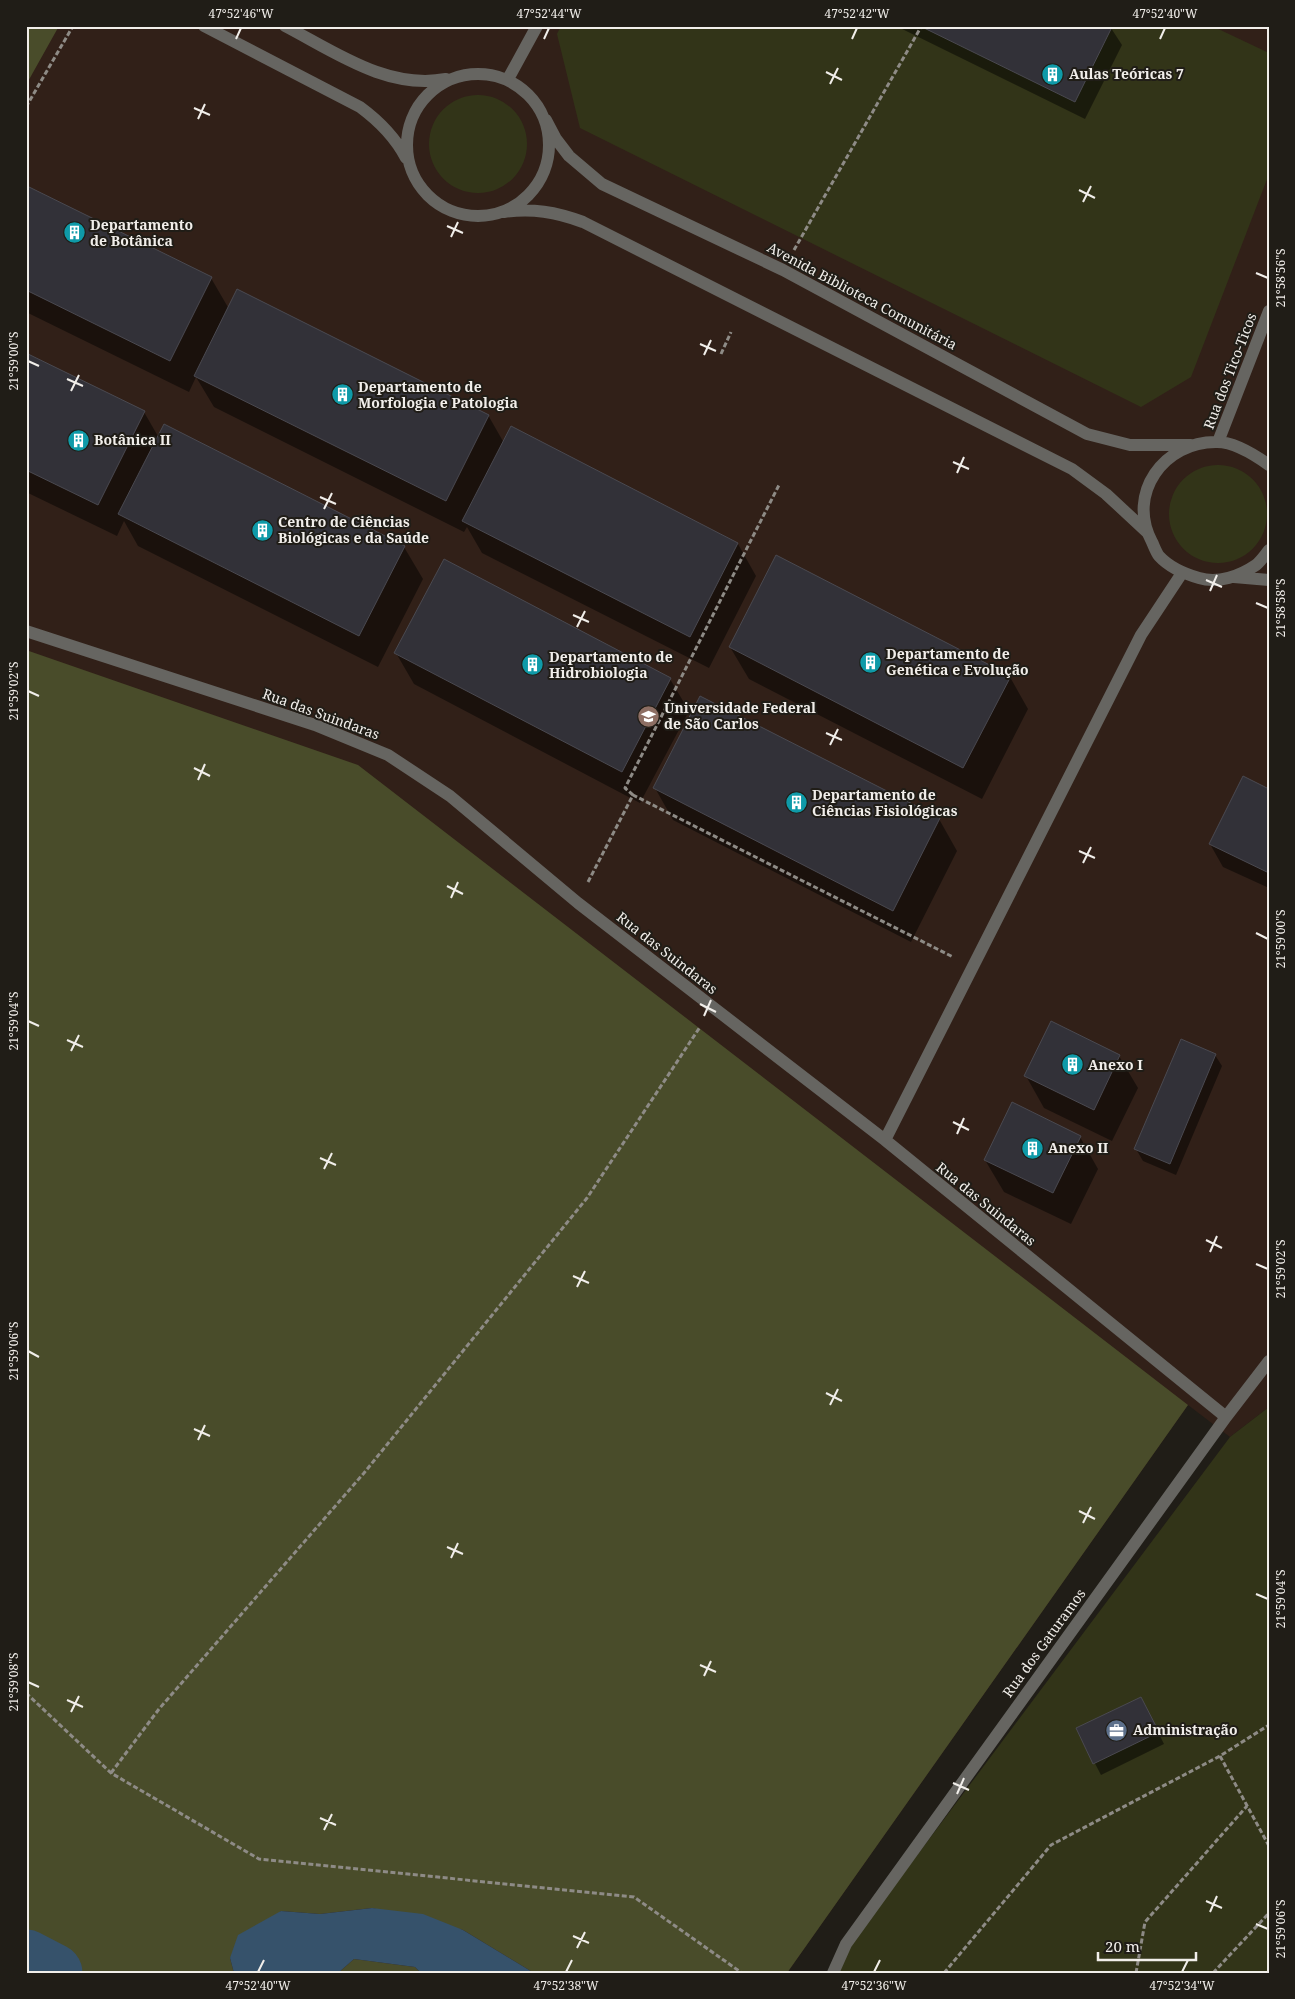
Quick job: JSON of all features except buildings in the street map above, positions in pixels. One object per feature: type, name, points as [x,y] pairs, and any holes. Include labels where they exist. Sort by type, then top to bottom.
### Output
[{"type":"street","points":[[204,26],[360,107],[376,119],[402,151],[425,193],[449,210],[476,216],[524,210],[544,210],[564,214],[583,222],[1072,468],[1106,494],[1147,532],[1160,556],[1182,573],[1207,580],[1234,577],[1269,580]]},
{"type":"street","points":[[285,26],[386,76],[415,82],[434,81],[481,73],[508,79],[531,96],[546,120],[550,148],[544,175],[528,198],[504,212]]},
{"type":"street","points":[[508,79],[537,26]]},
{"type":"street","points":[[411,169],[406,142],[413,114],[430,92],[453,77]]},
{"type":"street","name":"Avenida Biblioteca Comunitária","points":[[546,120],[556,139],[569,156],[602,184],[783,270],[1087,434],[1130,445],[1191,445],[1218,442]]},
{"type":"street","name":"Rua dos Tico-Ticos","points":[[1218,442],[1269,311]]},
{"type":"street","points":[[1218,442],[1244,450],[1269,465]]},
{"type":"street","points":[[1147,532],[1143,506],[1151,479],[1168,458],[1191,445]]},
{"type":"street","points":[[1234,577],[1258,564],[1269,550]]},
{"type":"street","points":[[885,1140],[1141,635],[1182,573]]},
{"type":"street","name":"Rua das Suindaras","points":[[26,631],[315,724],[388,755],[450,796],[578,903],[885,1140],[1226,1417]]},
{"type":"street","name":"Rua dos Gaturamos","points":[[833,1973],[846,1944],[1226,1417],[1269,1361]]},
{"type":"path","points":[[26,107],[73,26]]},
{"type":"path","points":[[783,270],[921,27]]},
{"type":"path","points":[[720,354],[730,332]]},
{"type":"path","points":[[779,485],[625,788],[633,795],[973,968]]},
{"type":"path","points":[[578,903],[633,795]]},
{"type":"path","points":[[111,1773],[159,1709],[364,1473],[587,1198],[712,1007]]},
{"type":"path","points":[[26,1693],[111,1773],[259,1859],[634,1897],[742,1973]]},
{"type":"path","points":[[944,1973],[1051,1845],[1220,1756],[1269,1725]]},
{"type":"path","points":[[1220,1756],[1269,1846]]},
{"type":"path","points":[[1136,1973],[1145,1922],[1247,1806]]},
{"type":"path","points":[[1213,1973],[1269,1913]]},
{"type":"shaded area","name":"Universidade Federal de São Carlos","points":[[26,26],[1269,26],[1269,1407],[1230,1437],[1188,1405],[787,1973],[26,1973]]},
{"type":"green space","points":[[26,26],[59,26],[26,85]]},
{"type":"green space","points":[[561,26],[1212,26],[1269,53],[1269,174],[1191,377],[1141,407],[580,128],[557,34]]},
{"type":"green space","points":[[468,95],[488,95],[497,98],[513,109],[524,125],[527,134],[527,154],[524,163],[513,179],[497,190],[488,193],[468,193],[451,185],[437,171],[429,154],[429,134],[437,117],[451,103]]},
{"type":"green space","points":[[1218,465],[1237,468],[1253,479],[1264,495],[1267,514],[1264,533],[1253,549],[1237,560],[1218,563],[1199,560],[1183,549],[1172,533],[1169,514],[1172,495],[1183,479],[1199,468]]},
{"type":"green space","points":[[26,650],[358,765],[1188,1405],[787,1973],[534,1973],[463,1930],[372,1908],[320,1914],[281,1911],[230,1958],[234,1973],[26,1973]]},
{"type":"green space","points":[[1269,1407],[1269,1973],[829,1973],[1230,1437]]},
{"type":"green space","points":[[354,1959],[415,1967],[421,1973],[338,1973]]},
{"type":"water","points":[[372,1908],[423,1914],[463,1930],[534,1973],[421,1973],[415,1967],[354,1959],[338,1973],[234,1973],[230,1958],[238,1935],[281,1911],[320,1914]]},
{"type":"waterway","points":[[26,1959],[53,1973]]},
{"type":"place","name":"Aulas Teóricas 7","points":[[1053,74]]},
{"type":"place","name":"Departamento de Botânica","points":[[74,233]]},
{"type":"place","name":"Departamento de Morfologia e Patologia","points":[[342,395]]},
{"type":"place","name":"Botânica II","points":[[78,440]]},
{"type":"place","name":"Centro de Ciências Biológicas e da Saúde","points":[[262,530]]},
{"type":"place","name":"Departamento de Genética e Evolução","points":[[870,662]]},
{"type":"place","name":"Departamento de Hidrobiologia","points":[[533,665]]},
{"type":"place","name":"Universidade Federal de São Carlos","points":[[648,716]]},
{"type":"place","name":"Departamento de Ciências Fisiológicas","points":[[796,803]]},
{"type":"place","name":"Anexo I","points":[[1072,1065]]},
{"type":"place","name":"Anexo II","points":[[1032,1148]]},
{"type":"place","name":"Administração","points":[[1117,1730]]}]
